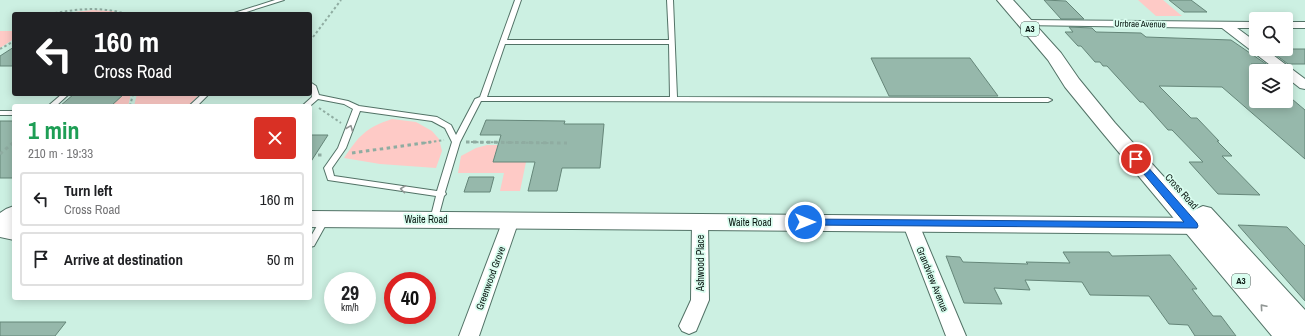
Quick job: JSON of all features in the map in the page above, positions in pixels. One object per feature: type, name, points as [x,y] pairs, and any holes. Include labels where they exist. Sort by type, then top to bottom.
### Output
[{"type":"highway","name":"Cross Road","points":[[1005,0],[1055,57],[1076,88],[1203,226],[1305,329]]},
{"type":"highway","name":"Cross Road","points":[[1203,226],[1290,336]]},
{"type":"street","name":"Urrbrae Avenue","points":[[1025,22],[1249,25]]},
{"type":"street","points":[[1225,25],[1249,42]]},
{"type":"street","points":[[1293,25],[1305,25]]},
{"type":"street","points":[[1267,56],[1305,85]]},
{"type":"street","name":"Waite Road","points":[[317,219],[910,222],[1203,226]]},
{"type":"street","name":"Greenwood Grove","points":[[469,336],[511,220]]},
{"type":"street","name":"Ashwood Place","points":[[689,326],[700,300],[700,222]]},
{"type":"street","name":"Grandview Avenue","points":[[910,222],[956,336]]},
{"type":"lane","points":[[241,12],[281,0]]},
{"type":"lane","points":[[483,99],[518,0]]},
{"type":"lane","points":[[670,0],[674,99]]},
{"type":"lane","points":[[503,42],[672,42]]},
{"type":"lane","points":[[312,85],[316,97]]},
{"type":"lane","points":[[54,104],[64,96]]},
{"type":"lane","points":[[195,104],[204,96]]},
{"type":"lane","points":[[316,97],[346,102],[357,108],[434,119],[448,127],[455,140]]},
{"type":"lane","points":[[308,104],[316,97]]},
{"type":"lane","points":[[434,220],[455,140],[479,99],[1048,100]]},
{"type":"lane","points":[[357,108],[342,148],[328,168],[331,178],[442,194]]},
{"type":"lane","points":[[0,113],[12,113]]},
{"type":"lane","points":[[312,240],[317,219]]},
{"type":"path","points":[[312,38],[340,0]]},
{"type":"path","points":[[61,12],[96,9],[116,10],[121,12]]},
{"type":"path","points":[[0,49],[12,42]]},
{"type":"path","points":[[314,109],[317,107],[342,123]]},
{"type":"path","points":[[318,155],[337,155],[455,140],[566,143]]},
{"type":"path","points":[[0,154],[12,144]]},
{"type":"shaded area","points":[[1138,0],[1163,0],[1182,16],[1156,16]]},
{"type":"shaded area","points":[[93,10],[116,12],[74,12]]},
{"type":"shaded area","points":[[0,31],[12,31],[12,40],[0,48]]},
{"type":"shaded area","points":[[122,96],[130,96],[128,104],[113,104]]},
{"type":"shaded area","points":[[136,96],[198,96],[190,104],[134,104]]},
{"type":"shaded area","points":[[392,119],[416,122],[432,131],[439,139],[442,151],[436,168],[380,164],[344,158],[359,138],[369,129]]},
{"type":"shaded area","points":[[487,145],[498,145],[493,162],[526,162],[520,191],[500,191],[504,173],[458,173],[461,156],[476,148]]},
{"type":"building","points":[[1044,0],[1066,1],[1084,19],[1061,19]]},
{"type":"building","points":[[1169,0],[1191,0],[1207,12],[1184,12]]},
{"type":"building","points":[[1069,27],[1092,28],[1096,32],[1141,33],[1146,37],[1231,40],[1249,52],[1249,56],[1254,56],[1266,64],[1249,64],[1249,108],[1293,108],[1293,100],[1305,110],[1305,159],[1222,87],[1159,86],[1191,118],[1197,118],[1219,141],[1217,141],[1232,156],[1222,156],[1260,195],[1218,194],[1189,162],[1203,162],[1172,130],[1168,130],[1143,102],[1140,102],[1107,66],[1103,66],[1100,62],[1095,62],[1081,46],[1078,46],[1065,32],[1073,32]]},
{"type":"building","points":[[12,48],[12,66],[0,66],[0,56]]},
{"type":"building","points":[[1293,49],[1305,49],[1305,64],[1288,64],[1277,56],[1293,56]]},
{"type":"building","points":[[871,58],[970,58],[998,96],[889,96]]},
{"type":"building","points":[[72,96],[122,96],[113,104],[62,104]]},
{"type":"building","points":[[486,120],[565,121],[564,124],[604,124],[600,168],[562,168],[557,191],[528,191],[535,162],[493,162],[501,135],[480,135]]},
{"type":"building","points":[[0,121],[12,121],[12,178],[0,178]]},
{"type":"building","points":[[312,135],[328,135],[312,160]]},
{"type":"building","points":[[469,177],[494,177],[490,192],[464,192]]},
{"type":"building","points":[[1238,225],[1287,227],[1305,246],[1305,301]]},
{"type":"building","points":[[1063,252],[1109,252],[1112,256],[1170,255],[1197,289],[1192,289],[1213,316],[1221,316],[1236,336],[1195,336],[1188,325],[1169,324],[1149,296],[1090,295],[1082,282],[1025,280],[1030,290],[994,288],[1002,304],[964,303],[946,256],[960,257],[963,262],[1028,264],[1026,262],[1070,263]]},
{"type":"building","points":[[0,322],[66,322],[55,336],[0,336]]},
{"type":"route","points":[[805,222],[1193,226],[1136,159]]}]
